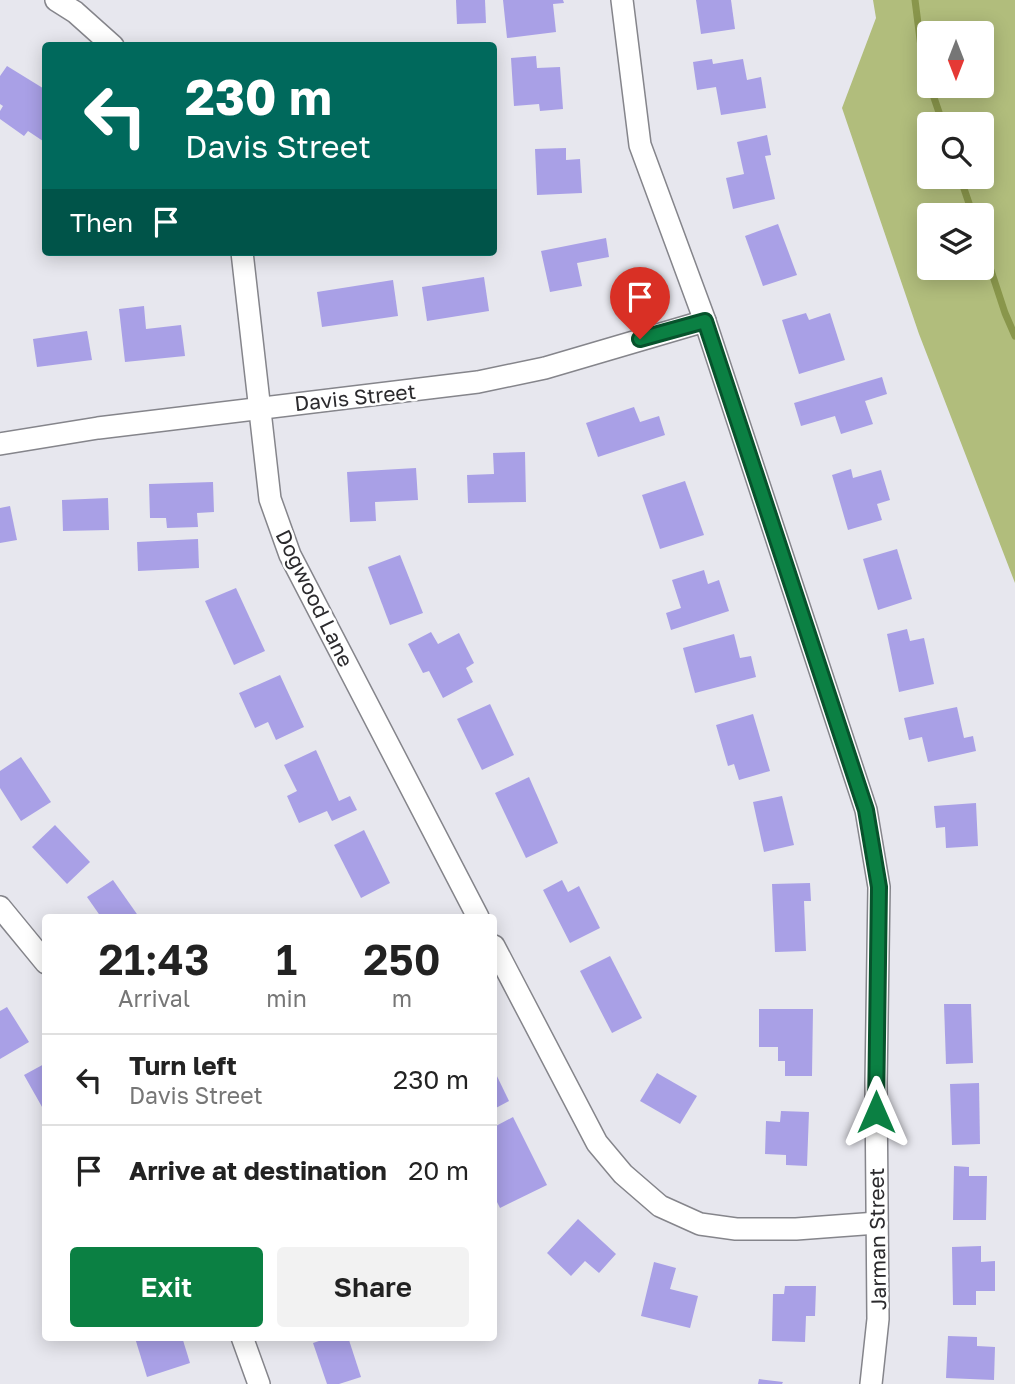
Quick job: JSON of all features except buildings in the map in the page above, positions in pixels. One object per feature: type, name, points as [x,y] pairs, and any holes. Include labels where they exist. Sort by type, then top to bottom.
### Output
[{"type":"street","points":[[56,0],[75,12],[109,42]]},
{"type":"street","name":"Jarman Street","points":[[622,0],[640,145],[705,321],[866,810],[879,887],[876,1084],[878,1319],[871,1384]]},
{"type":"street","name":"Dogwood Lane","points":[[242,256],[270,499],[290,555],[476,914]]},
{"type":"street","name":"Davis Street","points":[[0,444],[259,407],[478,382],[545,368],[705,321]]},
{"type":"street","points":[[0,907],[42,958]]},
{"type":"street","points":[[497,952],[597,1143],[623,1174],[660,1206],[700,1224],[736,1229],[796,1229],[877,1223]]},
{"type":"street","points":[[243,1341],[259,1384]]},
{"type":"green space","points":[[873,0],[1015,0],[1015,583],[919,334],[842,108],[876,18]]},
{"type":"waterway","points":[[915,0],[918,21]]},
{"type":"waterway","points":[[934,98],[939,112]]},
{"type":"waterway","points":[[964,189],[969,203]]},
{"type":"waterway","points":[[994,280],[1015,336]]},
{"type":"route","points":[[640,339],[705,321],[866,810],[879,887],[876,1112]]}]
